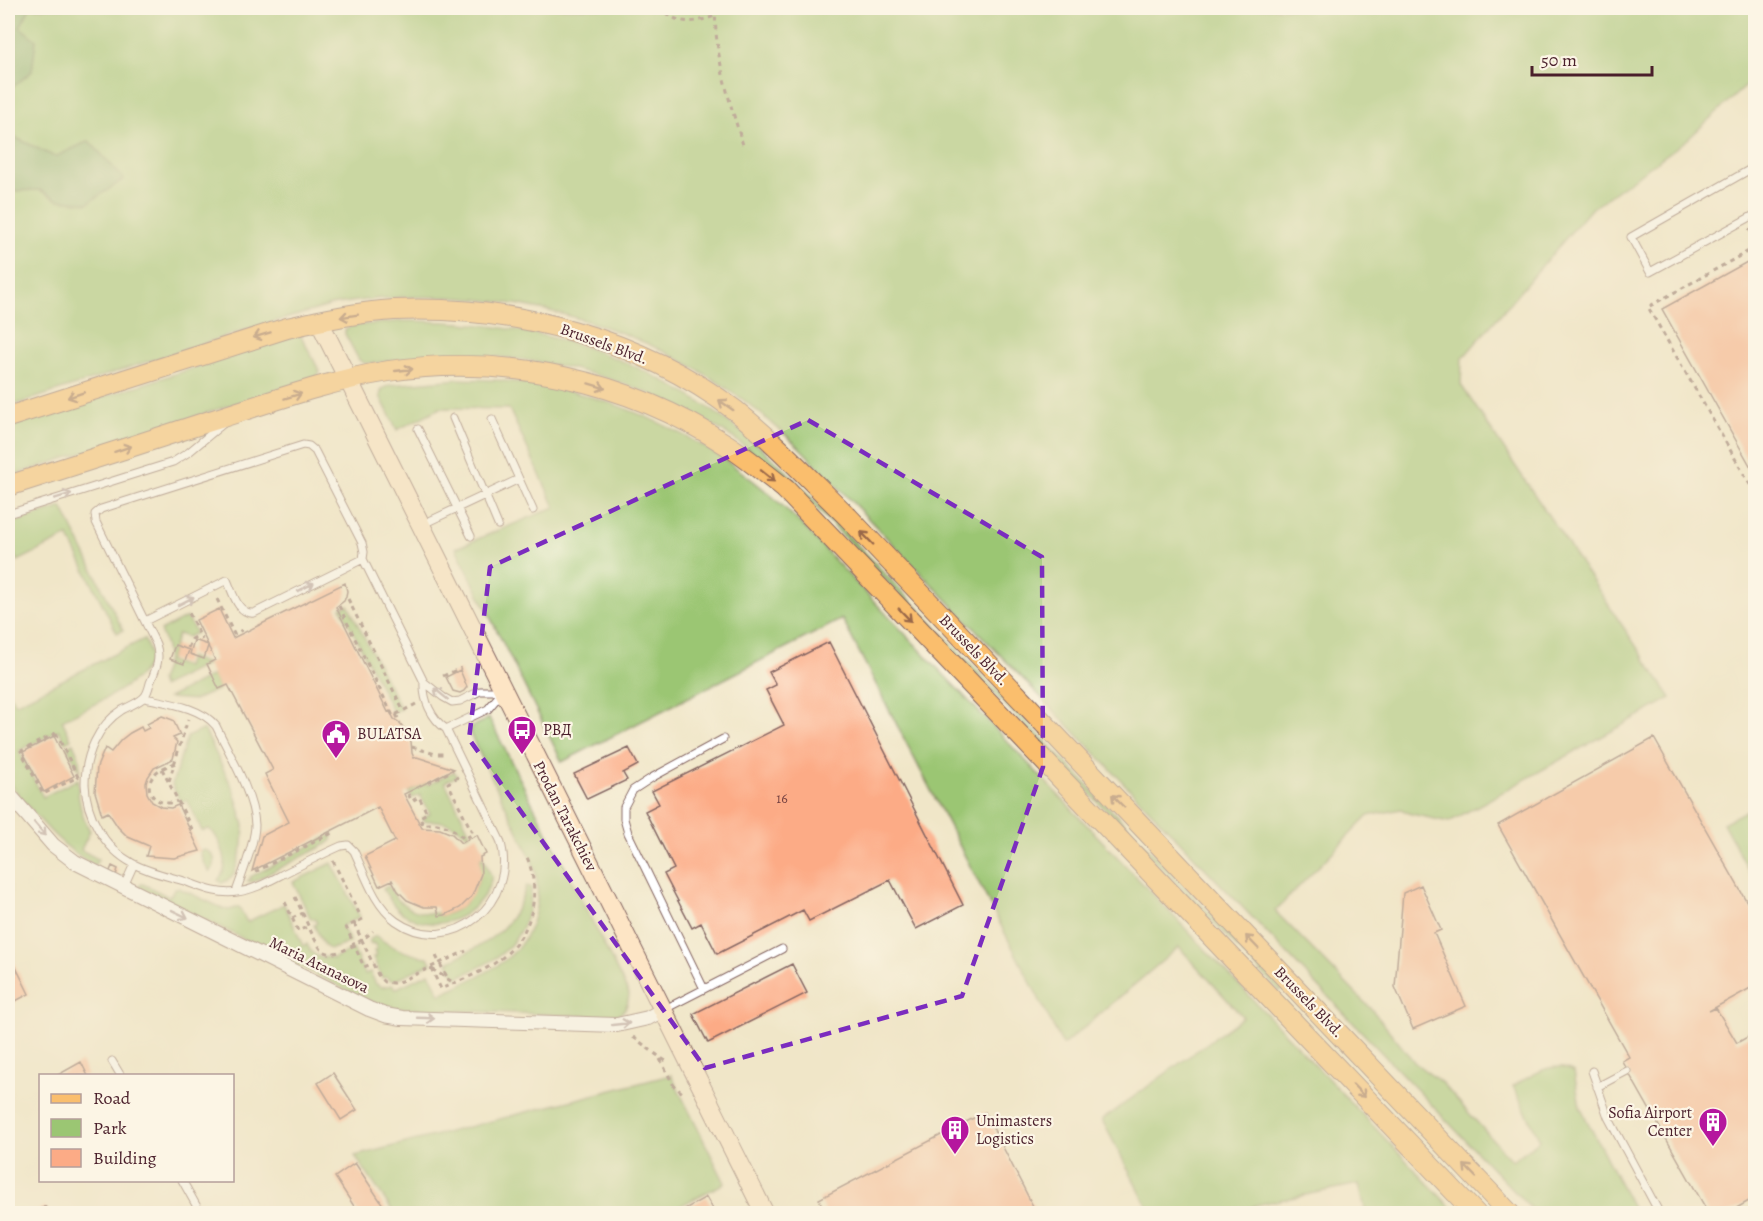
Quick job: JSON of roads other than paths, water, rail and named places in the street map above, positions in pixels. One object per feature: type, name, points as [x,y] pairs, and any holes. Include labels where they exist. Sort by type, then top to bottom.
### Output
[{"type":"main road","name":"Brussels Blvd.","points":[[8,417],[262,335],[318,321],[393,310],[470,312],[511,316],[551,325],[606,342],[676,374],[726,405],[776,446],[848,517],[1510,1214]]},
{"type":"main road","name":"Brussels Blvd.","points":[[8,486],[238,412],[347,380],[389,371],[441,366],[523,369],[595,385],[640,399],[686,421],[728,445],[792,496],[1476,1214]]},
{"type":"street","name":"Prodan Tarakchiev","points":[[318,321],[765,1214]]},
{"type":"street","name":"Maria Atanasova","points":[[8,793],[53,845],[75,862],[385,1015],[402,1018],[617,1025],[648,1018],[663,1010]]},
{"type":"lane","points":[[1755,166],[1631,237],[1650,272],[1755,214]]},
{"type":"lane","points":[[8,514],[173,462],[189,452],[238,412]]},
{"type":"lane","points":[[453,418],[498,525]]},
{"type":"lane","points":[[492,419],[533,510]]},
{"type":"lane","points":[[418,429],[471,536]]},
{"type":"lane","points":[[424,682],[424,692],[429,708],[446,729],[504,850],[504,867],[498,890],[490,905],[477,918],[461,927],[441,932],[422,932],[404,926],[382,907],[354,851],[348,845],[262,885],[237,892],[223,893],[207,890],[134,864],[115,850],[96,825],[88,803],[85,777],[92,748],[100,732],[119,712],[145,698],[159,659],[156,644],[96,522],[95,514],[98,511],[303,445],[309,446],[315,451],[362,543],[363,559],[424,682],[452,702],[460,701],[480,691],[503,691]]},
{"type":"lane","points":[[420,526],[519,479]]},
{"type":"lane","points":[[145,621],[227,580],[242,610],[247,614],[254,613],[363,559]]},
{"type":"lane","points":[[446,729],[488,709],[503,691]]},
{"type":"lane","points":[[145,698],[201,713],[210,718],[244,782],[255,826],[237,892]]},
{"type":"lane","points":[[704,989],[628,833],[624,819],[624,807],[633,790],[723,739]]},
{"type":"lane","points":[[124,886],[134,864]]},
{"type":"lane","points":[[663,1010],[782,949]]},
{"type":"lane","points":[[112,1060],[120,1074]]},
{"type":"lane","points":[[1592,1071],[1608,1117],[1660,1214]]},
{"type":"lane","points":[[1597,1087],[1627,1071]]},
{"type":"lane","points":[[183,1182],[201,1214]]},
{"type":"place","name":"РВД","points":[[522,756]]},
{"type":"place","name":"BULATSA","points":[[336,760]]},
{"type":"place","name":"Sofia Airport Center","points":[[1713,1148]]},
{"type":"place","name":"Unimasters Logistics","points":[[955,1156]]}]
